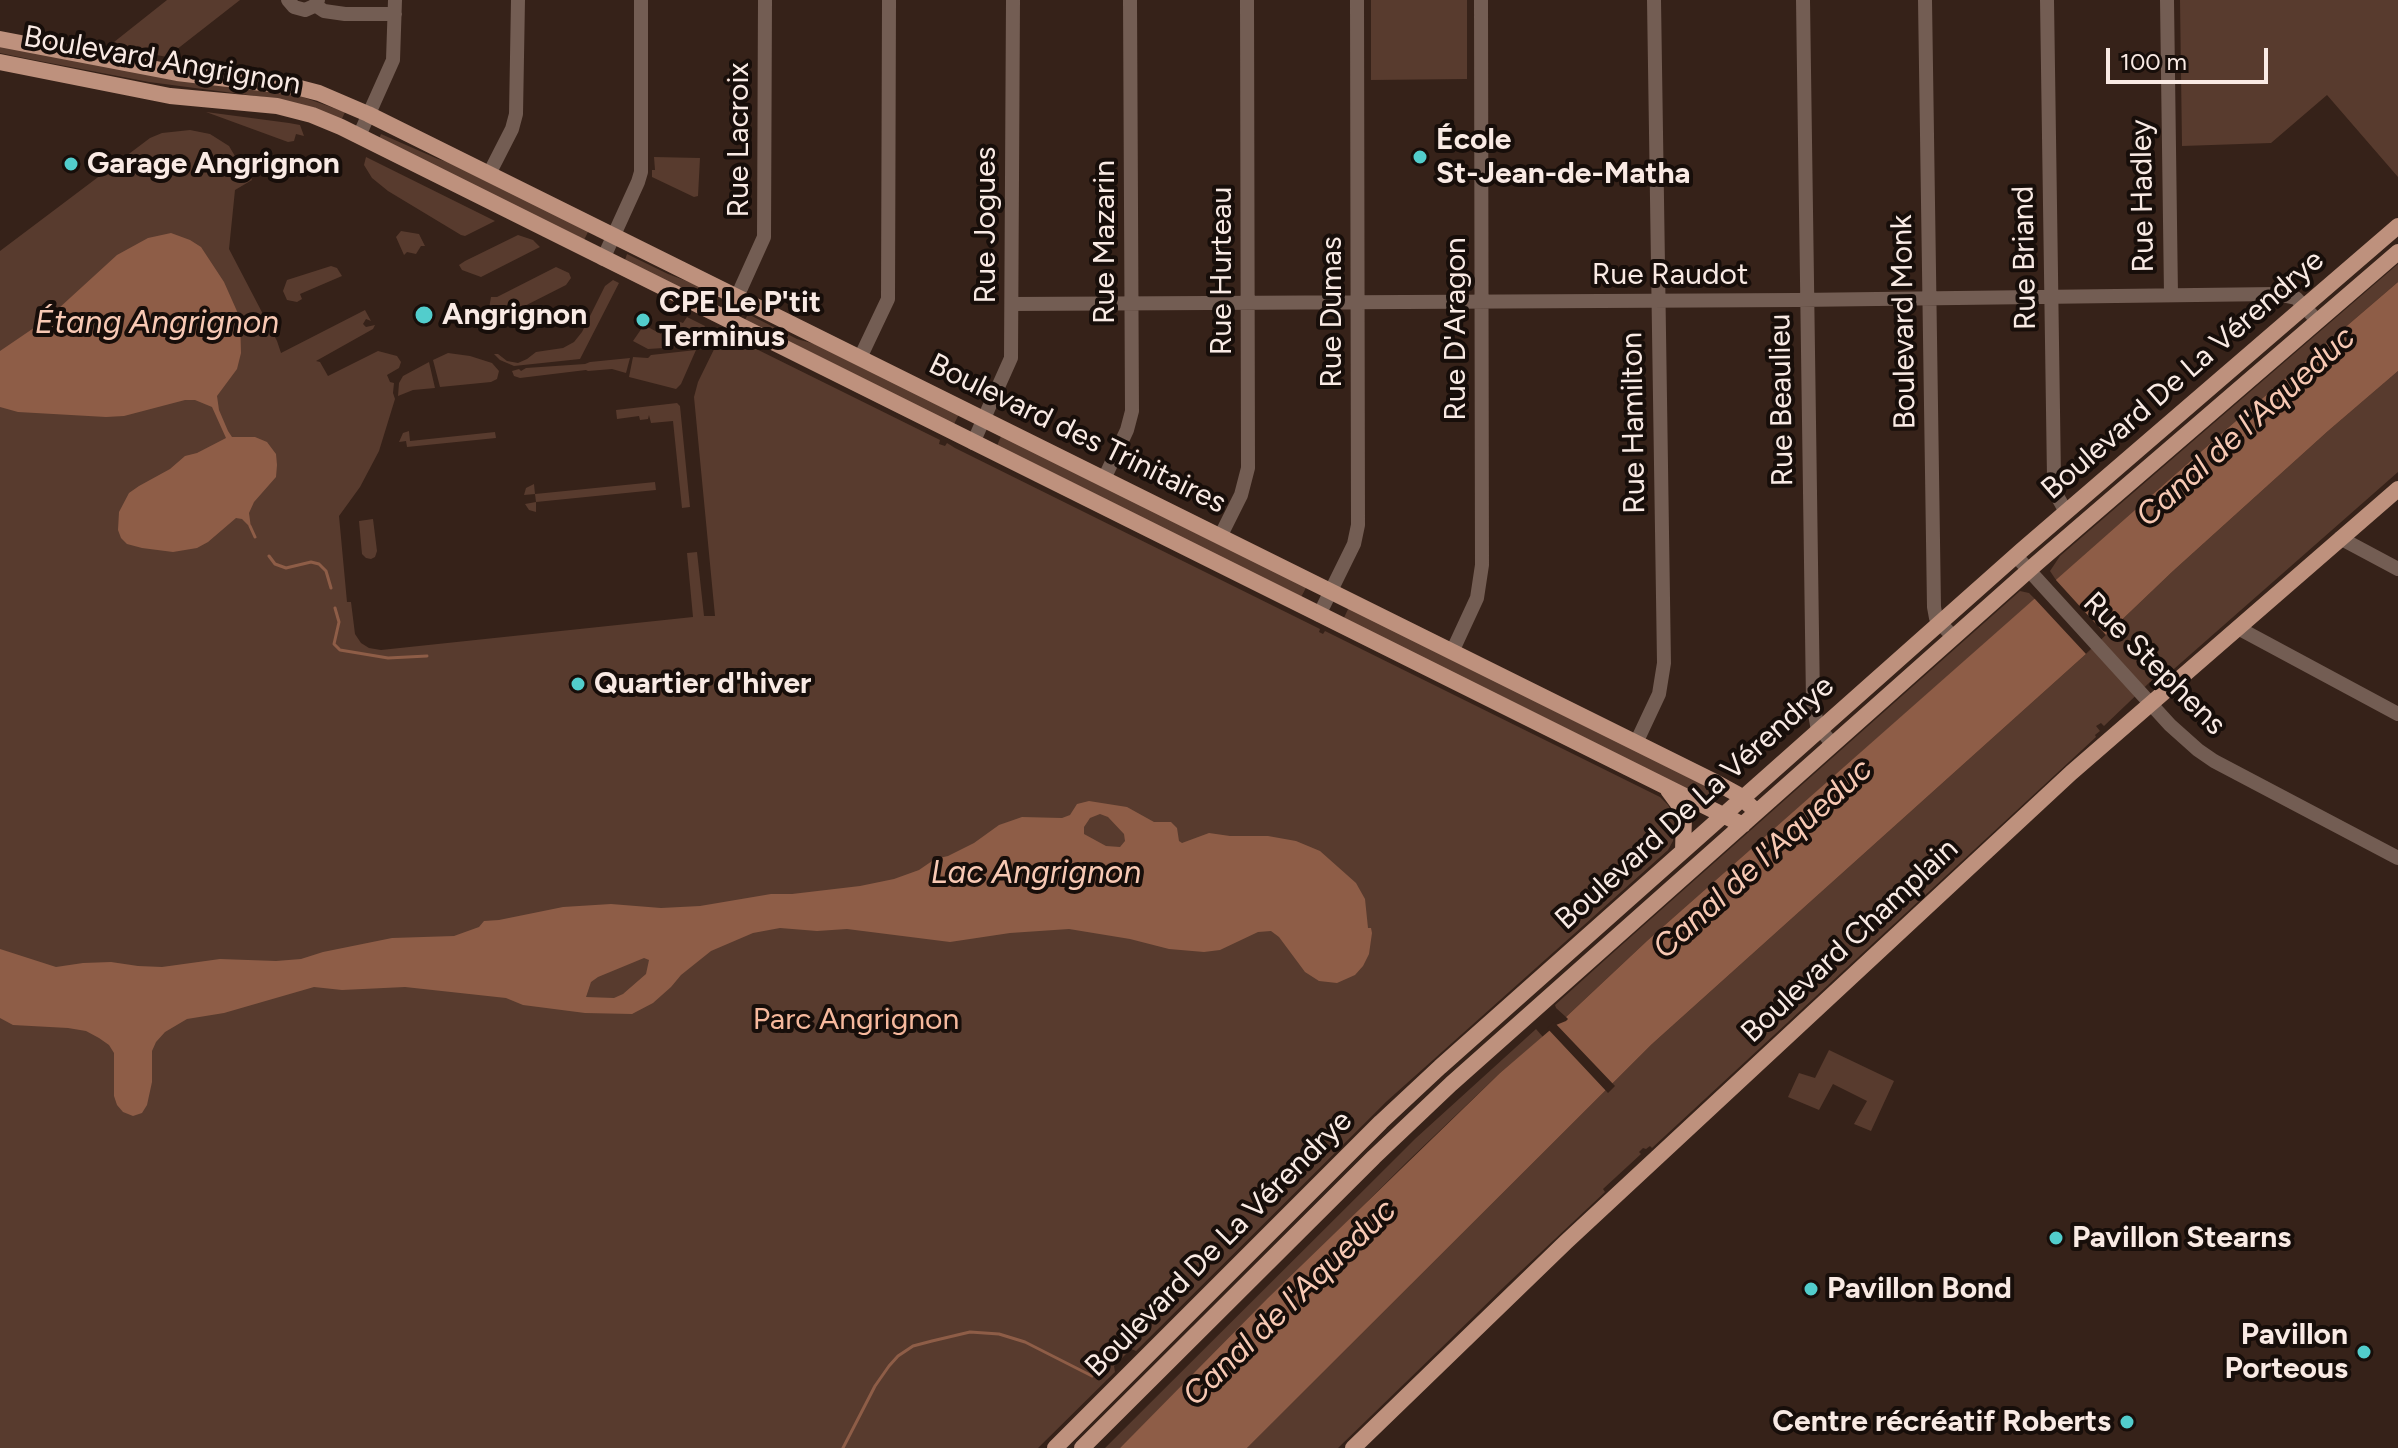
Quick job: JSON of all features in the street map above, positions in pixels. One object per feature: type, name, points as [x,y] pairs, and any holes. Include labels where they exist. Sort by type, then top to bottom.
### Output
[{"type":"main road","name":"Boulevard Angrignon","points":[[0,39],[177,73],[296,87],[319,93],[368,114]]},
{"type":"main road","name":"Boulevard Angrignon","points":[[0,62],[170,96],[286,108],[322,119],[359,136]]},
{"type":"main road","name":"Boulevard des Trinitaires","points":[[368,114],[1733,791],[1757,812]]},
{"type":"main road","name":"Boulevard des Trinitaires","points":[[359,136],[1743,825]]},
{"type":"main road","name":"Boulevard De La Vérendrye","points":[[1055,1448],[1381,1122],[2016,556],[2398,226]]},
{"type":"main road","name":"Boulevard De La Vérendrye","points":[[1082,1448],[1412,1120],[1526,1016],[2028,571],[2398,252]]},
{"type":"main road","name":"Boulevard Champlain","points":[[1353,1448],[1566,1242],[2032,809],[2398,489]]},
{"type":"main road","points":[[1664,786],[1684,817],[1683,851]]},
{"type":"street","points":[[288,0],[299,9],[305,10],[317,3],[324,11],[345,14],[395,7],[393,60],[359,136]]},
{"type":"street","points":[[489,174],[512,129],[516,114],[518,0]]},
{"type":"street","points":[[603,259],[641,172],[641,0]]},
{"type":"street","name":"Rue Lacroix","points":[[723,318],[761,246],[765,226],[765,0]]},
{"type":"street","points":[[860,358],[888,299],[889,0]]},
{"type":"street","name":"Rue Jogues","points":[[973,443],[1011,358],[1013,0]]},
{"type":"street","name":"Rue Mazarin","points":[[1104,479],[1131,421],[1130,0]]},
{"type":"street","name":"Rue Hurteau","points":[[1220,537],[1241,495],[1248,468],[1247,0]]},
{"type":"street","name":"Rue Dumas","points":[[1319,615],[1354,544],[1358,525],[1357,0]]},
{"type":"street","name":"Rue D'Aragon","points":[[1452,652],[1473,609],[1481,578],[1481,0]]},
{"type":"street","name":"Rue Hamilton","points":[[1636,743],[1655,703],[1663,674],[1654,0]]},
{"type":"street","name":"Rue Beaulieu","points":[[1803,0],[1813,702],[1815,720],[1820,730]]},
{"type":"street","name":"Boulevard Monk","points":[[1925,0],[1934,607],[1940,623]]},
{"type":"street","name":"Rue Briand","points":[[2047,0],[2055,487],[2066,512]]},
{"type":"street","name":"Rue Hadley","points":[[2167,0],[2171,295]]},
{"type":"street","name":"Rue Raudot","points":[[1012,304],[2282,294],[2296,298],[2318,321]]},
{"type":"street","points":[[2340,538],[2398,569]]},
{"type":"street","name":"Rue Stephens","points":[[2016,556],[2178,732],[2214,761],[2398,858]]},
{"type":"street","points":[[1940,623],[1953,637]]},
{"type":"street","points":[[2238,628],[2398,714]]},
{"type":"street","points":[[1820,730],[1833,745]]},
{"type":"green space","points":[[167,0],[240,0],[167,57],[109,46]]},
{"type":"green space","points":[[1371,0],[1467,0],[1467,79],[1371,80]]},
{"type":"green space","points":[[2180,0],[2398,0],[2398,177],[2327,95],[2271,143],[2182,146]]},
{"type":"green space","points":[[0,46],[297,95],[345,112],[341,121],[264,97],[149,82],[29,59],[0,53]]},
{"type":"green space","points":[[206,112],[300,125],[304,136],[296,134],[294,141],[288,142]]},
{"type":"green space","name":"Parc Angrignon","points":[[190,130],[210,134],[229,146],[252,180],[235,190],[229,249],[281,353],[365,310],[371,321],[366,319],[363,324],[366,327],[375,325],[373,329],[316,361],[320,362],[328,376],[378,351],[397,356],[401,362],[399,368],[387,375],[394,383],[395,399],[379,451],[360,487],[339,516],[347,602],[351,602],[355,634],[369,648],[381,650],[693,617],[687,553],[697,552],[704,616],[715,616],[694,397],[721,335],[728,335],[940,440],[939,444],[945,446],[947,443],[1320,629],[1319,632],[1323,634],[1325,631],[1660,797],[1676,820],[1673,841],[1668,850],[1387,1101],[1136,1351],[1131,1349],[1114,1366],[1115,1372],[1038,1448],[0,1448],[0,251],[150,138],[162,133]]},
{"type":"green space","points":[[381,134],[458,165],[589,230],[583,242],[379,139]]},
{"type":"green space","points":[[366,157],[495,221],[465,236],[461,235],[372,178],[364,165]]},
{"type":"green space","points":[[654,157],[700,158],[698,196],[694,197],[652,177]]},
{"type":"green space","points":[[401,231],[419,234],[425,246],[421,246],[416,254],[407,252],[404,255],[396,237]]},
{"type":"green space","points":[[518,235],[533,240],[540,247],[481,277],[462,270],[459,265],[465,261]]},
{"type":"green space","points":[[627,254],[713,291],[706,304],[624,263]]},
{"type":"green space","points":[[2398,264],[2398,282],[2056,580],[2050,571],[2060,556]]},
{"type":"green space","points":[[331,266],[337,268],[342,276],[300,294],[302,299],[297,302],[287,300],[283,291],[287,280]]},
{"type":"green space","points":[[556,267],[569,273],[571,278],[566,285],[495,321],[487,320],[491,297],[497,297]]},
{"type":"green space","points":[[613,280],[619,283],[580,359],[514,366],[494,354],[518,363],[536,352],[563,348],[574,342],[605,286]]},
{"type":"green space","points":[[748,314],[797,339],[822,346],[959,414],[953,426],[744,322]]},
{"type":"green space","points":[[687,317],[705,326],[695,346],[648,349],[633,341],[644,325],[661,334],[667,323],[673,326],[677,321],[683,323]]},
{"type":"green space","points":[[696,350],[676,389],[629,377],[633,357],[648,358],[651,355]]},
{"type":"green space","points":[[448,353],[492,363],[499,371],[497,379],[440,387],[433,360]]},
{"type":"green space","points":[[630,358],[626,373],[612,369],[586,370],[520,378],[514,376],[512,371],[526,368]]},
{"type":"green space","points":[[429,362],[435,388],[413,390],[398,396],[403,376]]},
{"type":"green space","points":[[2398,371],[2398,472],[2158,683],[2150,682],[2104,726],[2101,723],[2096,726],[2100,731],[2096,737],[1652,1148],[1643,1148],[1639,1152],[1641,1154],[1603,1189],[1605,1192],[1338,1448],[1247,1448],[1652,1044]]},
{"type":"green space","points":[[677,403],[680,406],[690,507],[682,508],[673,421],[651,423],[649,415],[648,419],[640,420],[639,416],[617,419],[616,410]]},
{"type":"green space","points":[[409,431],[410,441],[495,432],[496,438],[407,447],[406,441],[399,442],[403,433]]},
{"type":"green space","points":[[1002,434],[1307,586],[1300,599],[996,448]]},
{"type":"green space","points":[[655,482],[656,490],[536,502],[535,494]]},
{"type":"green space","points":[[534,484],[535,494],[524,495],[526,488]]},
{"type":"green space","points":[[536,502],[536,512],[529,510],[525,504]]},
{"type":"green space","points":[[373,519],[377,551],[371,559],[362,554],[359,521]]},
{"type":"green space","points":[[2020,591],[2029,593],[2035,599],[1648,940],[1566,1017],[1556,1008],[1555,1005],[1616,950]]},
{"type":"green space","points":[[1349,607],[1717,789],[1710,802],[1343,620]]},
{"type":"green space","points":[[1536,1029],[1543,1037],[1500,1073],[1409,1160],[1120,1448],[1105,1448],[1416,1138]]},
{"type":"green space","points":[[1829,1050],[1894,1081],[1871,1131],[1854,1124],[1867,1101],[1833,1084],[1819,1110],[1788,1097],[1799,1073],[1815,1078]]},
{"type":"water","name":"Étang Angrignon","points":[[171,233],[201,247],[224,282],[240,318],[241,353],[237,369],[217,396],[228,431],[232,437],[255,437],[267,442],[276,454],[277,465],[276,477],[254,502],[249,513],[251,528],[242,519],[236,518],[197,548],[173,552],[127,544],[118,530],[119,512],[129,493],[139,486],[170,469],[185,456],[226,438],[212,407],[195,400],[185,400],[124,416],[106,417],[18,412],[0,407],[0,351],[47,319],[117,255],[148,238]]},
{"type":"water","name":"Canal de l'Aqueduc","points":[[2398,282],[2398,371],[1652,1044],[1247,1448],[1120,1448],[1268,1298],[1500,1073],[1556,1025],[1566,1021],[1566,1017],[1648,940],[2229,427]]},
{"type":"water","name":"Lac Angrignon","points":[[1089,801],[1127,807],[1154,822],[1171,822],[1177,828],[1182,843],[1209,833],[1268,836],[1296,841],[1320,851],[1356,883],[1365,899],[1368,928],[1372,933],[1369,954],[1363,966],[1355,975],[1337,983],[1319,981],[1305,972],[1271,931],[1258,932],[1220,950],[1204,952],[1169,949],[1069,929],[1010,933],[950,942],[847,929],[817,931],[780,928],[753,933],[711,951],[653,1003],[632,1014],[585,1013],[523,1005],[506,998],[405,987],[342,990],[314,987],[224,1013],[187,1019],[165,1032],[156,1042],[152,1051],[152,1082],[147,1105],[142,1113],[133,1116],[117,1105],[114,1096],[114,1053],[109,1045],[86,1031],[13,1025],[0,1018],[0,949],[56,967],[111,962],[162,967],[220,959],[276,961],[301,959],[392,938],[454,936],[479,927],[484,921],[563,907],[611,904],[661,908],[700,906],[771,894],[860,886],[919,870],[935,859],[974,843],[999,825],[1022,817],[1062,818],[1070,815],[1077,804]],"holes":[[[1100,814],[1108,817],[1124,834],[1125,841],[1120,847],[1106,846],[1084,834],[1084,827],[1090,818]],[[644,958],[649,960],[646,974],[623,994],[614,998],[586,997],[591,982],[598,977]]]},
{"type":"pier","points":[[2055,579],[2106,635],[2086,654],[2034,598]]},
{"type":"pier","points":[[1554,1022],[1615,1086],[1608,1093],[1547,1028]]},
{"type":"waterway","points":[[250,526],[255,537]]},
{"type":"waterway","points":[[269,556],[275,564],[286,568],[311,562],[319,564],[326,571],[331,588]]},
{"type":"waterway","points":[[335,608],[339,622],[334,644],[340,650],[388,658],[427,656]]},
{"type":"waterway","points":[[843,1448],[875,1386],[898,1356],[913,1346],[970,1332],[999,1334],[1025,1342],[1092,1376]]},
{"type":"place","name":"École St-Jean-de-Matha","points":[[1420,157]]},
{"type":"place","name":"Garage Angrignon","points":[[71,164]]},
{"type":"place","name":"Angrignon","points":[[424,315]]},
{"type":"place","name":"CPE Le P'tit Terminus","points":[[643,320]]},
{"type":"place","name":"Quartier d'hiver","points":[[578,684]]},
{"type":"place","name":"Pavillon Stearns","points":[[2056,1238]]},
{"type":"place","name":"Pavillon Bond","points":[[1811,1289]]},
{"type":"place","name":"Pavillon Porteous","points":[[2364,1352]]},
{"type":"place","name":"Centre récréatif Roberts","points":[[2127,1422]]}]
